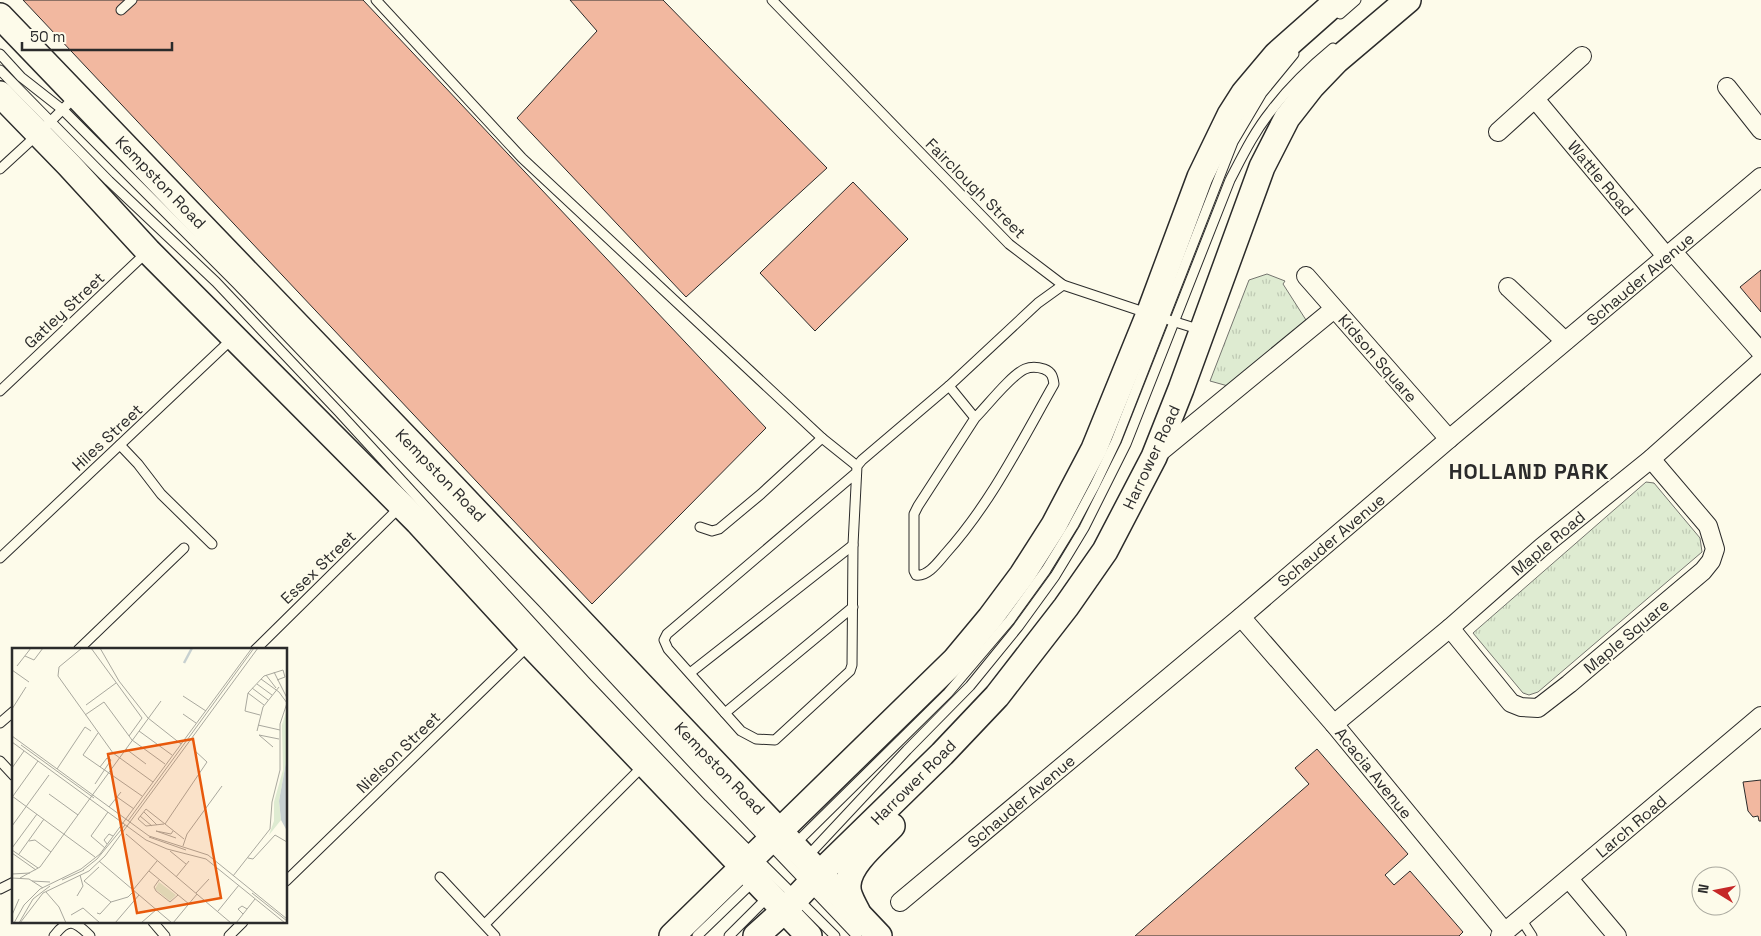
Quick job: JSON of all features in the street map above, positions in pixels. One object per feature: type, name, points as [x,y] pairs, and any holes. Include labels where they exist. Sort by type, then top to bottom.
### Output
[{"type":"main road","name":"Harrower Road","points":[[782,870],[942,754],[997,696],[1066,607],[1105,551],[1154,457],[1262,167],[1287,118],[1312,86],[1336,61],[1408,0]]},
{"type":"main road","points":[[756,936],[782,870],[990,618],[1054,525],[1094,449],[1157,316],[1200,178],[1230,115],[1244,94],[1276,56],[1334,11]]},
{"type":"main road","name":"Kempston Road","points":[[0,16],[70,103],[426,458],[782,870],[809,936]]},
{"type":"main road","name":"Kempston Road","points":[[0,94],[44,128],[69,166],[148,251],[402,506],[644,764],[782,870],[858,925],[879,936]]},
{"type":"main road","points":[[858,925],[848,885],[856,864],[932,786],[938,772],[942,754]]},
{"type":"main road","points":[[672,936],[782,870]]},
{"type":"street","points":[[1498,132],[1582,56]]},
{"type":"street","points":[[1727,87],[1761,130]]},
{"type":"street","name":"Wattle Road","points":[[1535,99],[1670,254],[1761,352]]},
{"type":"street","name":"Schauder Avenue","points":[[900,902],[1241,617],[1449,439],[1761,177]]},
{"type":"street","name":"Kidson Square","points":[[1306,276],[1449,439]]},
{"type":"street","points":[[1508,287],[1565,341]]},
{"type":"street","points":[[1154,457],[1334,309]]},
{"type":"street","name":"Maple Road","points":[[1334,724],[1450,628],[1542,547],[1651,459],[1761,361]]},
{"type":"street","name":"Maple Square","points":[[1450,628],[1511,703],[1521,707],[1538,708],[1704,571],[1711,561],[1715,549],[1708,526],[1651,459]]},
{"type":"street","name":"Acacia Avenue","points":[[1241,617],[1334,724],[1503,934]]},
{"type":"street","name":"Larch Road","points":[[1503,934],[1761,716]]},
{"type":"street","points":[[1569,879],[1618,936]]},
{"type":"lane","points":[[121,10],[132,0]]},
{"type":"lane","points":[[376,0],[522,158],[856,470],[852,665],[850,672],[775,740],[756,739],[741,731],[668,649],[664,640],[667,634],[856,470],[862,460],[948,386],[1038,302],[1063,285]]},
{"type":"lane","name":"Fairclough Street","points":[[772,0],[991,227],[1028,260],[1063,285],[1202,330]]},
{"type":"lane","points":[[1334,11],[1356,0]]},
{"type":"lane","points":[[698,936],[782,870],[907,750],[970,686],[1018,627],[1055,576],[1084,528],[1122,452],[1230,180],[1250,142],[1286,91],[1344,39]]},
{"type":"lane","points":[[1157,316],[1233,142],[1262,93],[1302,45]]},
{"type":"lane","points":[[0,54],[22,77],[70,103],[0,170]]},
{"type":"lane","points":[[0,70],[44,128],[109,181],[216,282],[586,682],[702,804],[782,870],[835,936]]},
{"type":"lane","name":"Gatley Street","points":[[0,391],[148,251]]},
{"type":"lane","name":"Hiles Street","points":[[0,558],[234,338]]},
{"type":"lane","points":[[1036,367],[1047,370],[1053,376],[1054,384],[997,486],[965,532],[935,566],[923,575],[916,575],[914,571],[914,514],[975,418],[1017,374],[1026,368],[1036,367]]},
{"type":"lane","points":[[948,386],[975,418]]},
{"type":"lane","points":[[700,527],[712,530],[719,529],[761,494],[822,438]]},
{"type":"lane","points":[[120,445],[138,464],[161,494],[212,544]]},
{"type":"lane","name":"Essex Street","points":[[256,648],[402,506]]},
{"type":"lane","points":[[690,673],[853,545]]},
{"type":"lane","points":[[80,648],[184,548]]},
{"type":"lane","points":[[724,713],[852,607]]},
{"type":"lane","name":"Nielson Street","points":[[288,879],[530,644]]},
{"type":"lane","points":[[0,724],[12,712]]},
{"type":"lane","points":[[0,761],[12,774]]},
{"type":"lane","points":[[485,924],[644,764]]},
{"type":"lane","points":[[729,936],[782,870]]},
{"type":"lane","points":[[440,877],[495,936]]},
{"type":"lane","points":[[0,889],[12,883]]},
{"type":"lane","points":[[1521,919],[1532,936]]},
{"type":"lane","points":[[54,936],[60,927],[66,924]]},
{"type":"lane","points":[[76,924],[90,936]]},
{"type":"lane","points":[[154,924],[165,936]]},
{"type":"lane","points":[[229,936],[241,924]]},
{"type":"green space","points":[[1267,274],[1285,281],[1283,284],[1306,320],[1228,386],[1210,381],[1249,280]]},
{"type":"green space","points":[[1646,482],[1654,483],[1700,538],[1702,552],[1538,692],[1529,695],[1523,693],[1473,633]]},
{"type":"building","points":[[23,0],[363,0],[766,428],[592,604]]},
{"type":"building","points":[[570,0],[663,0],[827,168],[686,297],[517,118],[597,31]]},
{"type":"building","points":[[853,182],[908,239],[815,331],[760,273]]},
{"type":"building","points":[[1761,270],[1761,312],[1740,287]]},
{"type":"building","points":[[1317,749],[1408,854],[1385,875],[1394,885],[1410,871],[1463,932],[1459,936],[1135,936],[1309,784],[1295,768]]},
{"type":"building","points":[[1761,780],[1761,821],[1759,821],[1758,816],[1753,817],[1748,811],[1743,782]]},
{"type":"district","name":"HOLLAND PARK","points":[[1529,472]]}]
